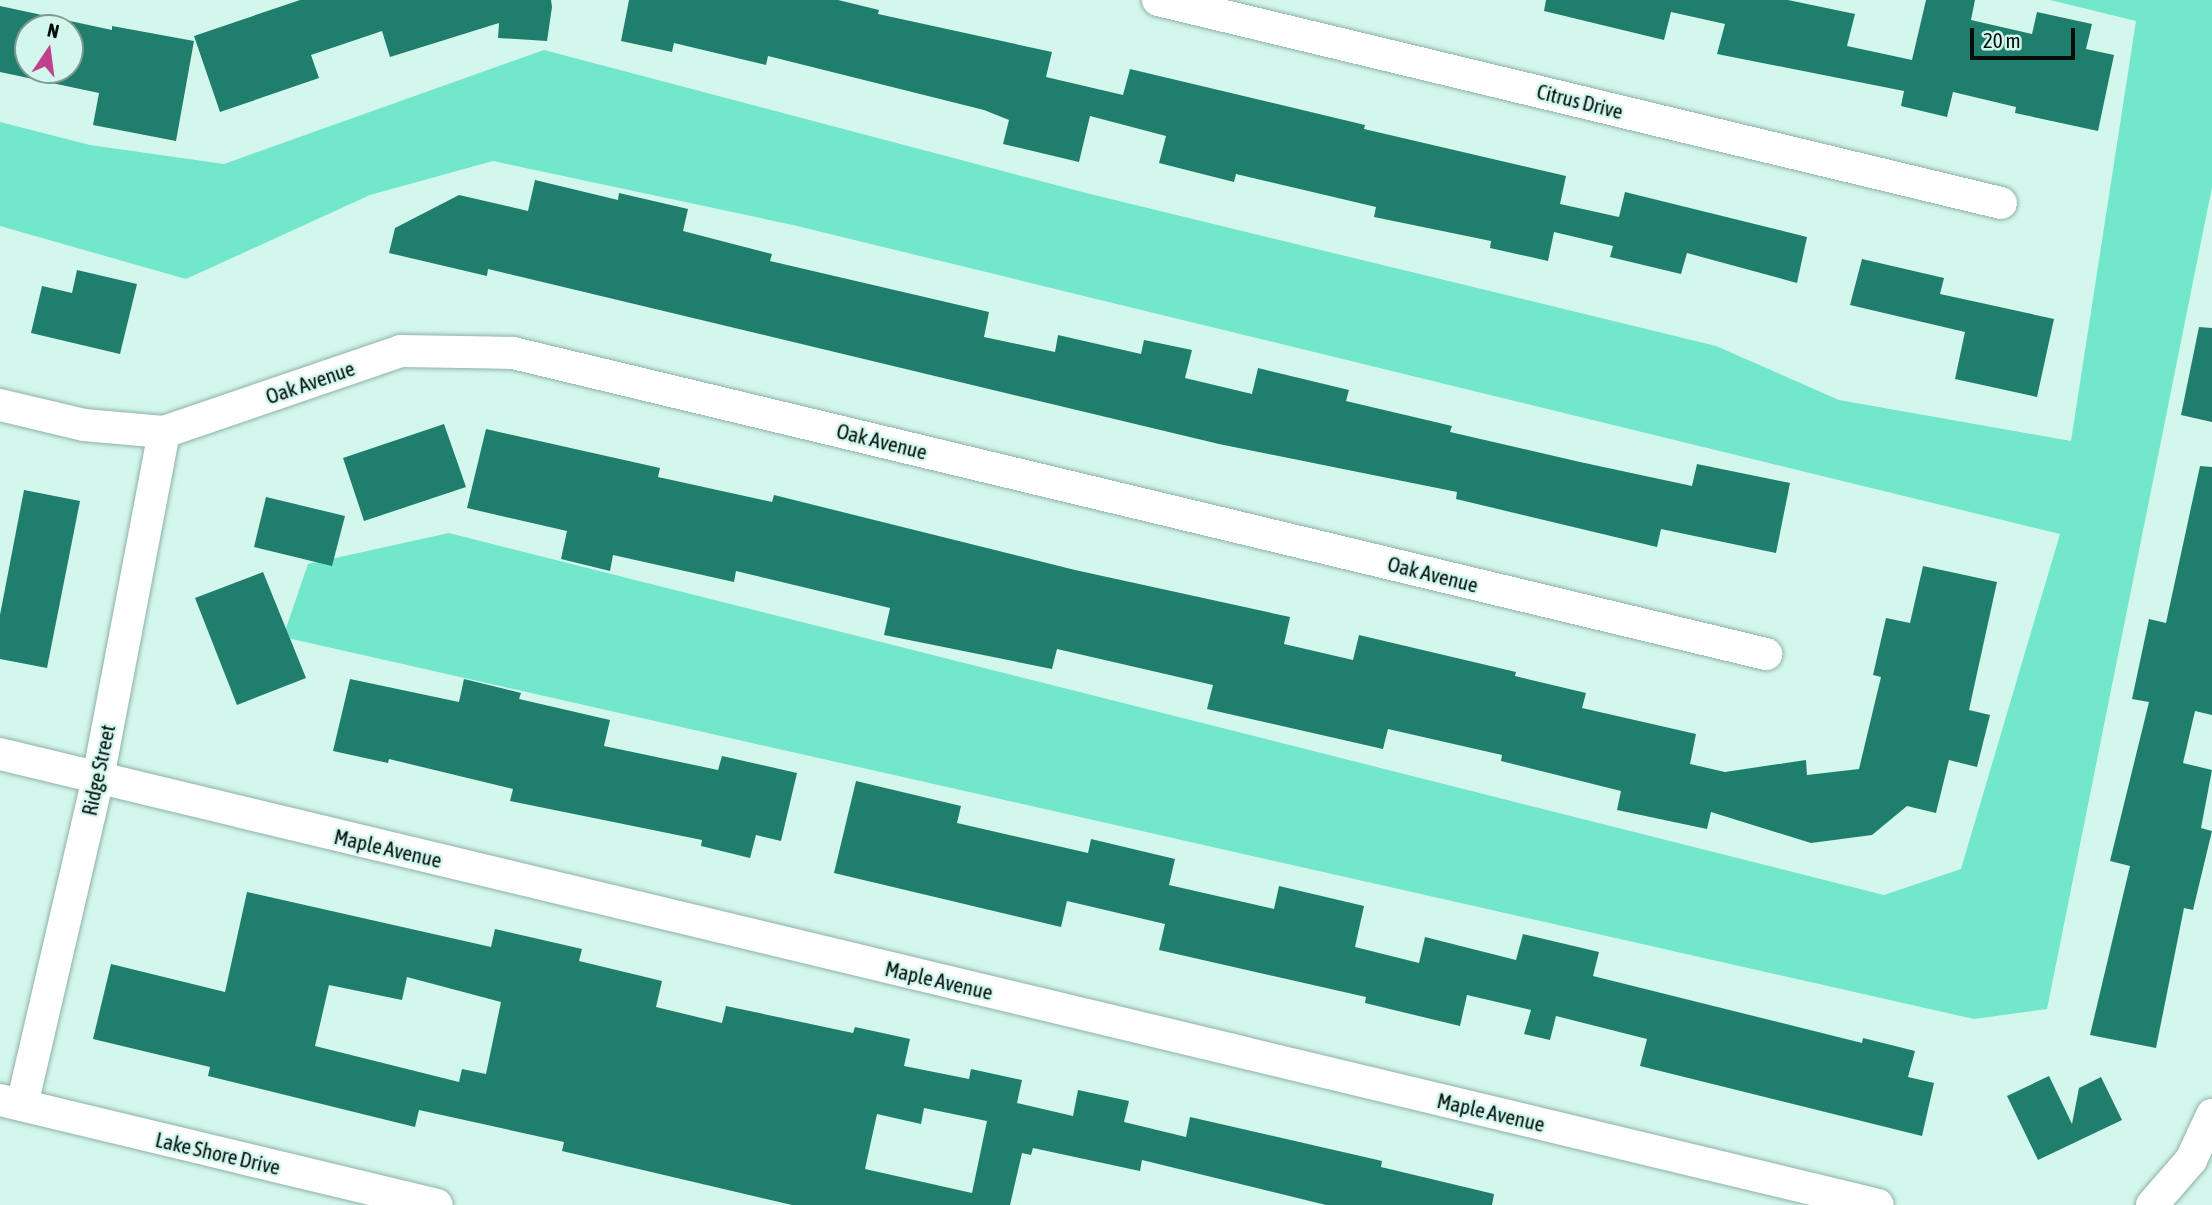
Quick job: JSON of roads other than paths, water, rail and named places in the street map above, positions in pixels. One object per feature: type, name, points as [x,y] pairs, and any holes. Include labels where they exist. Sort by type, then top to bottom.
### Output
[{"type":"street","name":"Citrus Drive","points":[[1158,0],[2001,203]]},
{"type":"street","name":"Oak Avenue","points":[[0,405],[84,425],[164,432],[401,351],[513,352],[1766,654]]},
{"type":"street","name":"Ridge Street","points":[[11,1103],[98,778],[164,432]]},
{"type":"street","name":"Maple Avenue","points":[[0,754],[1878,1205]]},
{"type":"street","name":"Lake Shore Drive","points":[[11,1103],[437,1205]]},
{"type":"street","points":[[2152,1205],[2191,1160],[2212,1115]]}]
